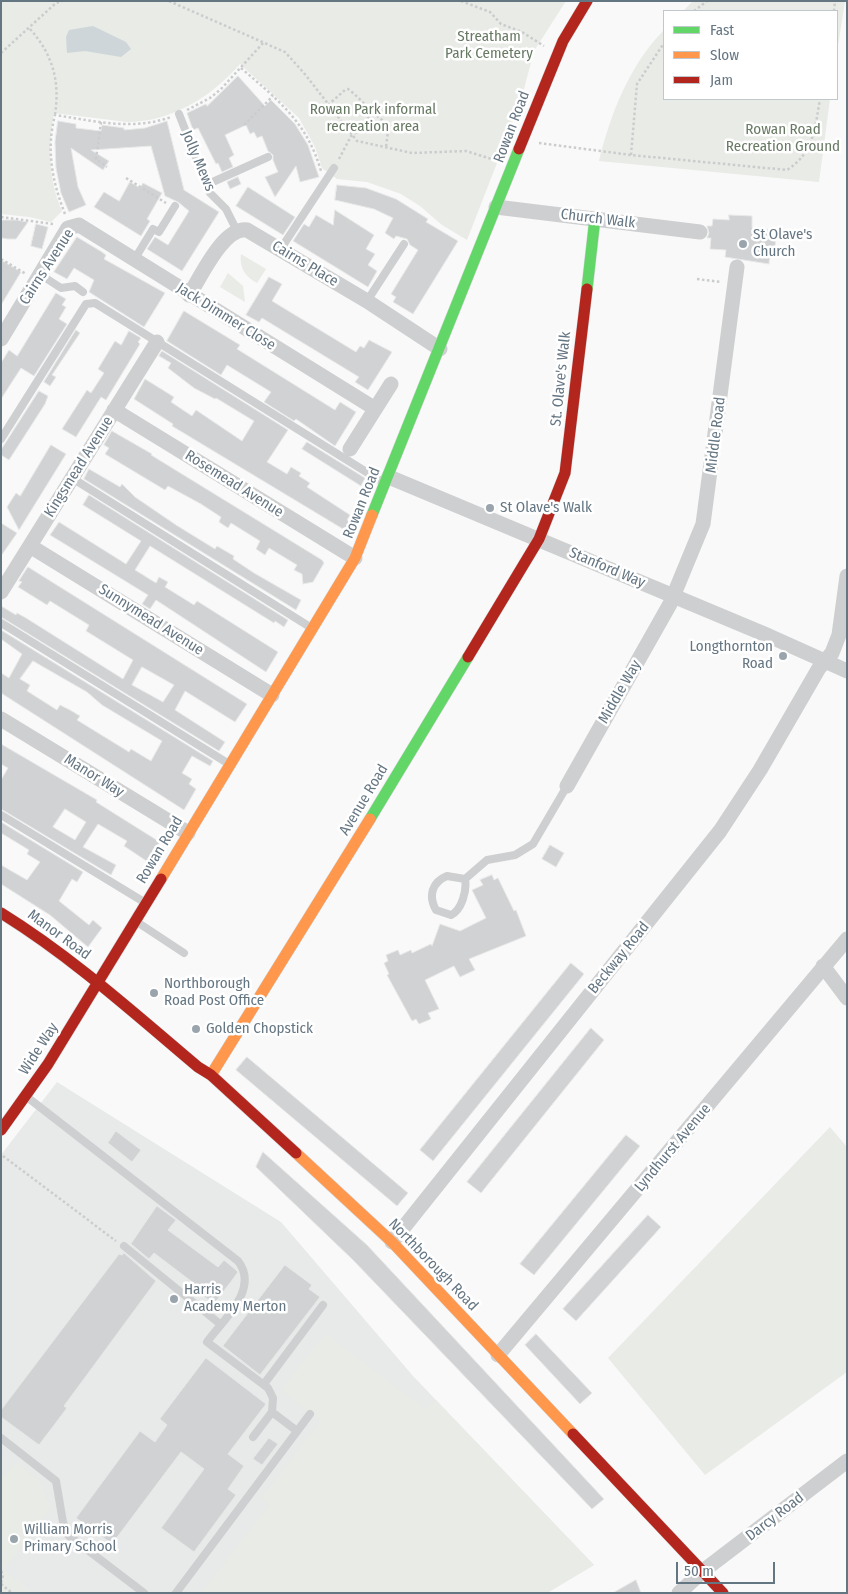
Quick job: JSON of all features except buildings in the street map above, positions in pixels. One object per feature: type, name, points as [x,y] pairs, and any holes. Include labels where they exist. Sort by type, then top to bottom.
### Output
[{"type":"street","name":"Rowan Road","points":[[98,982],[355,558],[388,480],[557,54],[587,1]]},
{"type":"street","name":"Church Walk","points":[[496,207],[700,232]]},
{"type":"street","name":"St. Olave's Walk","points":[[539,539],[566,473],[595,218]]},
{"type":"street","name":"Jack Dimmer Close","points":[[79,225],[374,408]]},
{"type":"street","name":"Cairns Avenue","points":[[1,339],[68,228],[79,225]]},
{"type":"street","name":"Cairns Place","points":[[237,231],[254,233],[367,301],[440,349]]},
{"type":"street","points":[[190,295],[222,243],[237,231]]},
{"type":"street","name":"Middle Road","points":[[673,596],[705,516],[737,267]]},
{"type":"street","name":"Kingsmead Avenue","points":[[1,592],[157,342]]},
{"type":"street","points":[[350,448],[391,384]]},
{"type":"street","name":"Rosemead Avenue","points":[[114,410],[355,558]]},
{"type":"street","name":"Stanford Way","points":[[388,480],[539,539],[826,660],[847,671]]},
{"type":"street","name":"Avenue Road","points":[[212,1075],[322,898],[539,539]]},
{"type":"street","name":"Sunnymead Avenue","points":[[30,546],[272,695]]},
{"type":"street","points":[[826,660],[832,653],[839,635],[847,576]]},
{"type":"street","name":"Middle Way","points":[[567,786],[673,596]]},
{"type":"street","name":"Beckway Road","points":[[392,1242],[720,832],[826,660]]},
{"type":"street","name":"Manor Way","points":[[1,719],[188,834]]},
{"type":"street","name":"Manor Road","points":[[1,913],[56,949],[98,982]]},
{"type":"street","name":"Lyndhurst Avenue","points":[[498,1355],[847,939]]},
{"type":"street","points":[[823,966],[847,998]]},
{"type":"street","name":"Northborough Road","points":[[98,982],[198,1067],[212,1075],[217,1083],[392,1242],[723,1593]]},
{"type":"street","name":"Wide Way","points":[[1,1130],[26,1096],[98,982]]},
{"type":"street","name":"Darcy Road","points":[[679,1593],[703,1571],[847,1461]]},
{"type":"lane","name":"Jolly Mews","points":[[179,114],[206,185],[210,193],[226,209],[237,231]]},
{"type":"lane","points":[[206,185],[268,157]]},
{"type":"lane","points":[[280,250],[334,168]]},
{"type":"lane","points":[[134,260],[153,229],[159,232],[174,207]]},
{"type":"lane","points":[[367,301],[404,244]]},
{"type":"lane","points":[[39,278],[61,288],[75,286],[83,292]]},
{"type":"lane","points":[[1,439],[86,304],[95,303],[388,480]]},
{"type":"lane","points":[[72,478],[313,628]]},
{"type":"lane","points":[[1,623],[230,764]]},
{"type":"lane","points":[[464,879],[464,892],[455,913],[445,915],[436,910],[432,893],[436,883],[447,876],[464,879],[487,860],[523,852],[533,844],[567,786]]},
{"type":"lane","points":[[1,815],[146,903]]},
{"type":"lane","points":[[135,921],[184,953]]},
{"type":"lane","points":[[26,1096],[238,1261],[244,1271],[244,1292],[208,1342],[264,1384],[271,1392],[273,1398],[272,1412],[254,1437]]},
{"type":"lane","points":[[124,1246],[220,1324]]},
{"type":"lane","points":[[264,1384],[323,1305]]},
{"type":"lane","points":[[272,1412],[297,1431]]},
{"type":"lane","points":[[176,1593],[310,1414]]},
{"type":"lane","points":[[1,1438],[56,1481],[63,1522],[68,1535],[144,1593]]},
{"type":"path","points":[[1,53],[30,29],[56,3],[62,1]]},
{"type":"path","points":[[169,1],[285,52],[292,58],[351,136],[357,141],[420,154],[466,151],[512,167]]},
{"type":"path","points":[[461,1],[490,12],[502,24],[528,35],[557,54]]},
{"type":"path","points":[[695,10],[707,1]]},
{"type":"path","points":[[1,217],[53,225],[65,215],[55,188],[51,164],[50,145],[58,88],[54,72],[42,45],[30,29]]},
{"type":"path","points":[[55,115],[101,122],[140,125],[179,114],[210,98],[264,42]]},
{"type":"path","points":[[631,155],[637,84],[663,45]]},
{"type":"path","points":[[241,68],[295,116],[309,137],[321,172],[334,168],[351,136],[373,112]]},
{"type":"path","points":[[328,105],[348,89],[389,124],[386,148]]},
{"type":"path","points":[[244,126],[273,96]]},
{"type":"path","points":[[524,137],[535,142],[631,155],[787,170],[795,165],[812,142],[820,100]]},
{"type":"path","points":[[101,122],[96,159],[107,167]]},
{"type":"path","points":[[126,178],[174,207]]},
{"type":"path","points":[[1,259],[39,278]]},
{"type":"path","points":[[697,278],[735,283]]},
{"type":"path","points":[[4,1156],[124,1246]]},
{"type":"path","points":[[1,1571],[3,1575],[1,1583],[12,1593]]},
{"type":"shaded area","points":[[93,26],[126,42],[131,49],[121,57],[85,51],[67,53],[66,37],[69,30]]},
{"type":"shaded area","name":"Harris Academy Merton","points":[[57,1082],[281,1222],[413,1376],[594,1565],[547,1593],[32,1593],[4,1571],[1,1574],[1,1155]]},
{"type":"green space","name":"Rowan Park informal recreation area","points":[[1,1],[566,1],[534,51],[520,104],[467,240],[442,225],[420,206],[401,194],[367,182],[337,179],[322,168],[315,147],[299,118],[240,64],[217,87],[204,96],[190,105],[160,117],[144,121],[127,122],[54,113],[50,162],[54,187],[62,211],[51,222],[1,214]]},
{"type":"green space","points":[[693,1],[845,1],[838,46],[838,10],[684,10]]},
{"type":"green space","name":"Rowan Road Recreation Ground","points":[[663,31],[663,100],[830,100],[819,182],[599,161],[615,108],[631,74]]},
{"type":"green space","points":[[241,254],[266,269],[257,283],[249,278],[244,271],[241,263]]},
{"type":"green space","points":[[228,273],[243,286],[245,302],[220,287]]},
{"type":"green space","points":[[830,1127],[847,1147],[847,1372],[705,1475],[608,1358]]},
{"type":"green space","points":[[325,1333],[425,1409],[436,1400],[594,1565],[547,1593],[201,1593],[269,1505],[261,1499],[320,1421],[281,1390]]},
{"type":"green space","name":"William Morris Primary School","points":[[16,1462],[40,1481],[51,1507],[4,1570],[32,1593],[1,1593],[1,1475],[4,1476]]},
{"type":"traffic: fast","points":[[372,515],[519,149]]},
{"type":"traffic: fast","points":[[587,289],[595,218]]},
{"type":"traffic: fast","points":[[370,819],[468,657]]},
{"type":"traffic: slow","points":[[161,879],[355,558],[372,515]]},
{"type":"traffic: slow","points":[[211,1075],[370,819]]},
{"type":"traffic: slow","points":[[296,1153],[392,1242],[573,1434]]},
{"type":"traffic: jam","points":[[519,149],[563,41],[587,1]]},
{"type":"traffic: jam","points":[[468,657],[539,539],[565,473],[587,289]]},
{"type":"traffic: jam","points":[[1,1130],[48,1064],[161,879]]},
{"type":"traffic: jam","points":[[1,913],[53,948],[102,986],[198,1067],[211,1075],[296,1153]]},
{"type":"traffic: jam","points":[[573,1434],[723,1593]]},
{"type":"place","name":"St Olave's Church","points":[[743,244]]},
{"type":"place","name":"St Olave's Walk","points":[[490,508]]},
{"type":"place","name":"Longthornton Road","points":[[783,656]]},
{"type":"place","name":"Northborough Road Post Office","points":[[154,993]]},
{"type":"place","name":"Golden Chopstick","points":[[196,1029]]},
{"type":"place","name":"Harris Academy Merton","points":[[174,1299]]},
{"type":"place","name":"William Morris Primary School","points":[[14,1539]]},
{"type":"park label","name":"Streatham Park Cemetery","points":[[489,46]]}]
